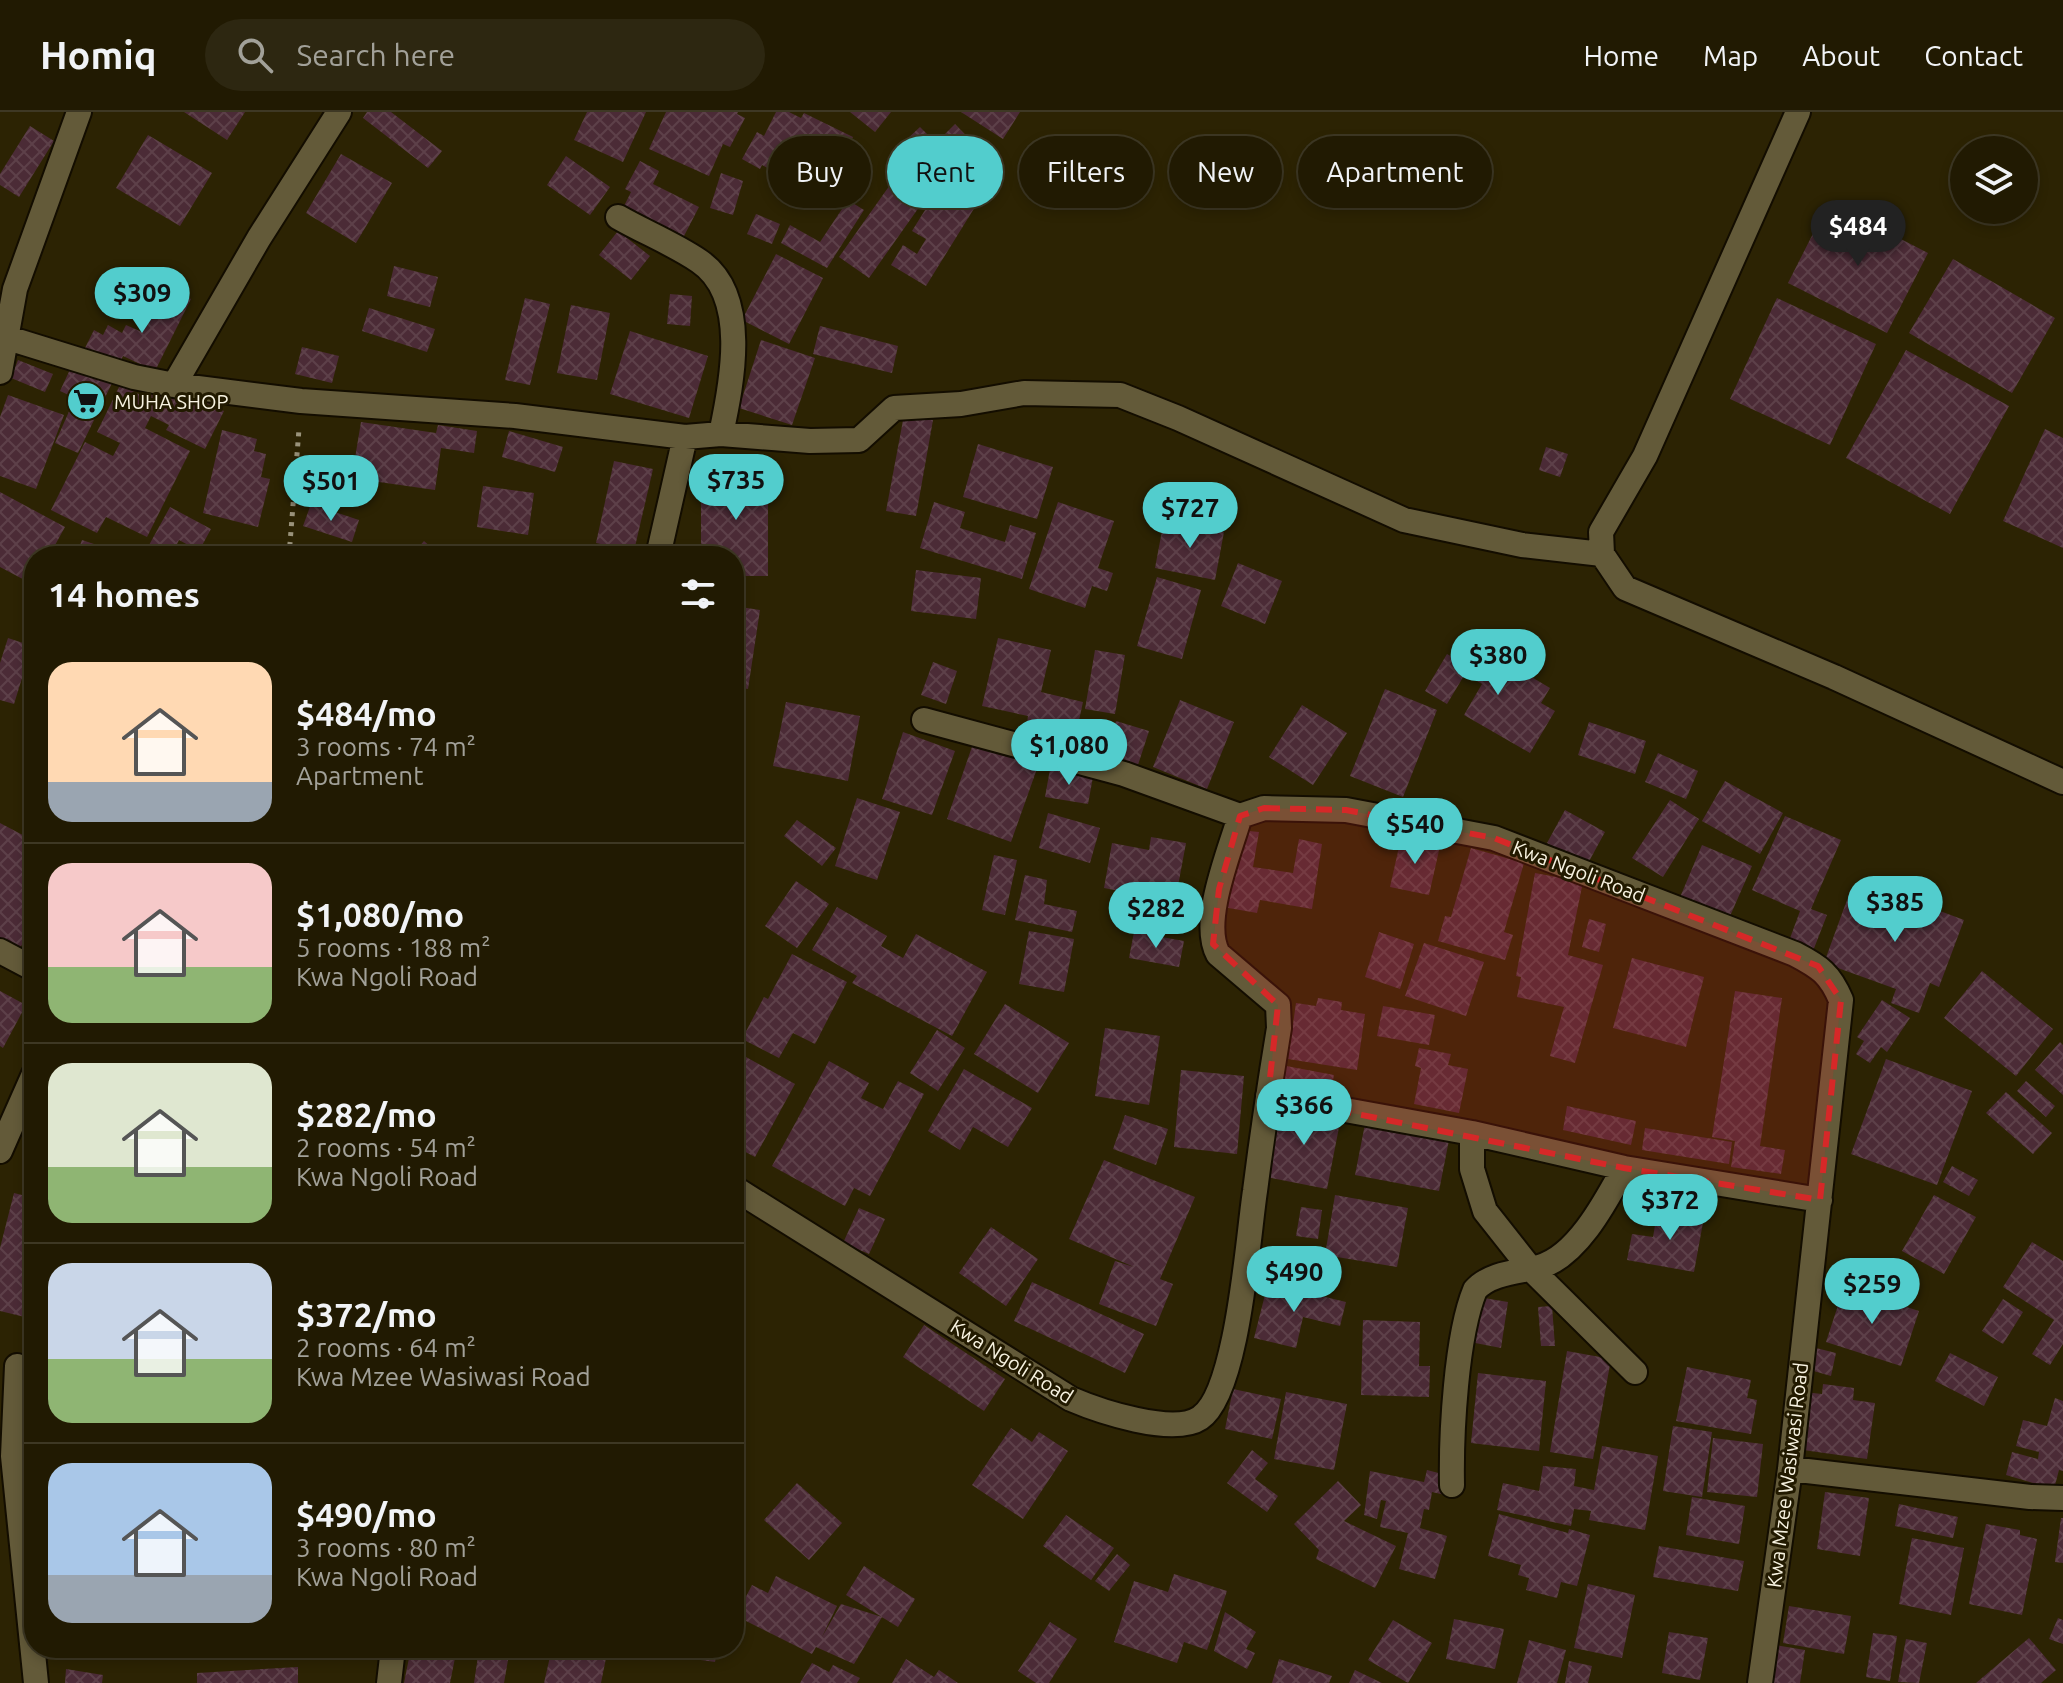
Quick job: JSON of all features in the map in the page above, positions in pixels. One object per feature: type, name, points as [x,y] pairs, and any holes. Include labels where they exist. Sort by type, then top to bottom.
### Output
[{"type":"street","points":[[0,372],[4,336],[20,275],[79,112]]},
{"type":"street","points":[[174,385],[259,238],[339,112]]},
{"type":"street","points":[[1798,112],[1645,456],[1601,532],[1602,554],[1625,588],[1834,677],[2063,782]]},
{"type":"street","points":[[618,217],[702,262],[727,292],[733,317],[728,402],[721,434]]},
{"type":"street","points":[[4,336],[134,377],[174,385],[301,401],[515,416],[685,437],[721,434],[810,441],[859,440],[894,408],[961,404],[1024,393],[1120,395],[1404,520],[1522,545],[1602,554]]},
{"type":"street","points":[[660,546],[685,437]]},
{"type":"street","points":[[924,720],[1124,774],[1240,816]]},
{"type":"street","name":"Kwa Ngoli Road","points":[[744,1194],[1071,1399],[1096,1410],[1151,1422],[1190,1422],[1201,1418],[1218,1392],[1238,1320],[1279,1028],[1278,1005],[1218,954],[1213,944],[1211,928],[1219,889],[1240,816],[1264,808],[1346,810],[1494,838],[1795,954],[1818,966],[1833,983]]},
{"type":"street","points":[[0,951],[24,964]]},
{"type":"street","name":"Kwa Mzee Wasiwasi Road","points":[[1760,1683],[1790,1469],[1841,1000],[1833,983]]},
{"type":"street","points":[[1268,1096],[1472,1133],[1624,1168],[1820,1200]]},
{"type":"street","points":[[0,1151],[24,1097]]},
{"type":"street","points":[[1472,1133],[1472,1169],[1485,1211],[1530,1268],[1635,1372]]},
{"type":"street","points":[[1452,1485],[1451,1455],[1457,1379],[1472,1295],[1484,1282],[1552,1262],[1572,1246],[1607,1199],[1624,1168]]},
{"type":"street","points":[[17,1364],[13,1456],[24,1565]]},
{"type":"street","points":[[1790,1469],[2030,1497],[2063,1498]]},
{"type":"street","points":[[33,1658],[36,1683]]},
{"type":"street","points":[[389,1683],[392,1658]]},
{"type":"path","points":[[290,546],[301,401]]},
{"type":"highlighted area","points":[[1264,808],[1346,810],[1494,838],[1818,966],[1841,1000],[1820,1200],[1624,1168],[1268,1096],[1278,1005],[1213,944],[1219,889],[1240,816]]},
{"type":"building","points":[[184,112],[245,112],[227,140]]},
{"type":"building","points":[[367,112],[391,112],[442,151],[428,168],[363,118]]},
{"type":"building","points":[[587,112],[646,112],[623,162],[574,140]]},
{"type":"building","points":[[666,112],[738,112],[745,118],[730,147],[723,144],[709,176],[649,149]]},
{"type":"building","points":[[776,112],[789,112],[801,118],[804,113],[851,136],[768,136],[768,168],[762,165],[760,169],[742,159],[757,132],[764,136]]},
{"type":"building","points":[[850,112],[891,112],[875,132]]},
{"type":"building","points":[[961,112],[1020,112],[1003,139],[1003,136]]},
{"type":"building","points":[[955,124],[967,136],[943,136]]},
{"type":"building","points":[[30,126],[54,141],[19,197],[0,185],[0,174]]},
{"type":"building","points":[[920,127],[929,136],[910,136]]},
{"type":"building","points":[[148,135],[212,173],[180,226],[116,188]]},
{"type":"building","points":[[341,154],[392,183],[356,243],[306,213]]},
{"type":"building","points":[[566,156],[610,187],[590,215],[547,185]]},
{"type":"building","points":[[640,161],[659,171],[653,184],[699,207],[684,236],[624,206],[631,192],[625,189]]},
{"type":"building","points":[[721,173],[743,181],[733,215],[710,208]]},
{"type":"building","points":[[887,189],[887,208],[919,208],[869,278],[839,257]]},
{"type":"building","points":[[1829,202],[1928,253],[1887,333],[1788,283]]},
{"type":"building","points":[[843,208],[864,210],[827,268],[781,243],[790,225],[820,242]]},
{"type":"building","points":[[926,208],[974,208],[926,286],[891,265],[903,245],[917,254],[926,239],[912,231]]},
{"type":"building","points":[[756,214],[780,224],[772,244],[747,234]]},
{"type":"building","points":[[618,231],[650,256],[631,280],[599,255]]},
{"type":"building","points":[[776,254],[823,278],[789,344],[742,320]]},
{"type":"building","points":[[1953,259],[2055,318],[2012,393],[1909,333]]},
{"type":"building","points":[[394,266],[438,277],[430,307],[387,296]]},
{"type":"building","points":[[165,286],[191,299],[155,371],[123,356],[117,369],[83,352],[94,330],[103,335],[108,325],[122,333],[126,325],[142,332]]},
{"type":"building","points":[[670,294],[692,296],[690,326],[667,324]]},
{"type":"building","points":[[525,298],[550,304],[530,385],[505,380]]},
{"type":"building","points":[[1777,298],[1876,344],[1830,445],[1730,399]]},
{"type":"building","points":[[571,305],[610,313],[597,380],[557,373]]},
{"type":"building","points":[[369,308],[435,329],[427,352],[362,331]]},
{"type":"building","points":[[820,326],[898,346],[892,373],[813,354]]},
{"type":"building","points":[[630,331],[708,356],[689,418],[610,394]]},
{"type":"building","points":[[761,340],[815,358],[792,425],[739,408]]},
{"type":"building","points":[[302,347],[339,356],[332,383],[295,374]]},
{"type":"building","points":[[1906,350],[2009,406],[1950,514],[1846,458]]},
{"type":"building","points":[[18,360],[53,374],[45,392],[11,378]]},
{"type":"building","points":[[73,363],[113,381],[78,453],[55,443],[75,398],[60,391]]},
{"type":"building","points":[[149,383],[181,398],[185,392],[224,411],[205,449],[166,430],[169,425],[151,416],[145,428],[190,451],[147,537],[106,517],[97,533],[51,510],[85,442],[113,456],[120,443],[97,432],[120,385],[143,396]]},
{"type":"building","points":[[8,395],[64,415],[36,489],[0,476],[0,417]]},
{"type":"building","points":[[904,415],[933,420],[916,516],[886,511]]},
{"type":"building","points":[[361,422],[436,433],[438,425],[477,431],[474,453],[441,448],[435,490],[358,479],[361,459],[355,458]]},
{"type":"building","points":[[2045,429],[2063,438],[2063,548],[2003,521]]},
{"type":"building","points":[[222,430],[257,439],[254,451],[266,454],[261,477],[270,479],[258,527],[203,513]]},
{"type":"building","points":[[509,431],[563,447],[555,472],[502,457]]},
{"type":"building","points":[[978,444],[1053,467],[1037,519],[963,497]]},
{"type":"building","points":[[1546,447],[1568,454],[1560,477],[1539,470]]},
{"type":"building","points":[[614,461],[653,469],[635,546],[596,543]]},
{"type":"building","points":[[701,477],[768,477],[768,576],[744,576],[744,546],[701,546]]},
{"type":"building","points":[[483,486],[534,493],[528,535],[477,527]]},
{"type":"building","points":[[0,492],[65,527],[55,546],[24,546],[24,580],[0,567]]},
{"type":"building","points":[[934,502],[965,512],[960,528],[1005,542],[1010,525],[1036,533],[1022,579],[920,548]]},
{"type":"building","points":[[1058,502],[1114,521],[1098,568],[1113,573],[1107,591],[1092,586],[1085,608],[1029,589]]},
{"type":"building","points":[[311,504],[359,520],[352,542],[303,526]]},
{"type":"building","points":[[170,507],[211,529],[202,546],[190,546],[179,540],[176,546],[149,546]]},
{"type":"building","points":[[1164,520],[1224,532],[1215,580],[1155,568]]},
{"type":"building","points":[[82,540],[100,546],[80,546]]},
{"type":"building","points":[[1238,563],[1282,581],[1265,624],[1221,606]]},
{"type":"building","points":[[916,570],[981,578],[976,619],[911,611]]},
{"type":"building","points":[[1157,577],[1201,590],[1182,659],[1137,646]]},
{"type":"building","points":[[744,608],[760,610],[748,689],[744,688]]},
{"type":"building","points":[[8,638],[24,643],[24,672],[14,704],[0,700],[0,663]]},
{"type":"building","points":[[998,638],[1051,650],[1041,692],[1083,702],[1076,734],[1027,723],[1028,716],[982,706]]},
{"type":"building","points":[[1479,646],[1550,688],[1541,703],[1555,711],[1530,753],[1464,715],[1482,684],[1465,674],[1447,704],[1425,691],[1447,654],[1468,666]]},
{"type":"building","points":[[1095,650],[1125,655],[1115,714],[1085,709]]},
{"type":"building","points":[[933,662],[957,671],[946,704],[921,695]]},
{"type":"building","points":[[1385,689],[1437,710],[1403,797],[1350,776]]},
{"type":"building","points":[[1180,700],[1234,722],[1207,789],[1153,767]]},
{"type":"building","points":[[786,702],[860,716],[848,781],[773,766]]},
{"type":"building","points":[[1302,705],[1347,733],[1313,785],[1269,757]]},
{"type":"building","points":[[1116,721],[1149,731],[1137,768],[1103,757]]},
{"type":"building","points":[[1589,722],[1646,741],[1635,774],[1578,755]]},
{"type":"building","points":[[903,732],[955,751],[932,815],[882,799]]},
{"type":"building","points":[[974,741],[1039,763],[1011,842],[947,819]]},
{"type":"building","points":[[1658,753],[1698,771],[1686,799],[1645,782]]},
{"type":"building","points":[[1050,769],[1093,777],[1088,804],[1045,797]]},
{"type":"building","points":[[1725,781],[1783,813],[1760,854],[1702,821]]},
{"type":"building","points":[[857,798],[900,812],[877,880],[835,866]]},
{"type":"building","points":[[1670,800],[1699,819],[1663,877],[1632,858]]},
{"type":"building","points":[[1565,810],[1605,832],[1587,865],[1547,843]]},
{"type":"building","points":[[1048,813],[1100,828],[1090,863],[1039,848]]},
{"type":"building","points":[[1785,816],[1841,840],[1811,909],[1827,915],[1813,951],[1789,941],[1800,911],[1752,890]]},
{"type":"building","points":[[797,820],[836,848],[822,866],[784,836]]},
{"type":"building","points":[[0,823],[24,836],[24,941],[17,954],[0,945]]},
{"type":"building","points":[[1239,830],[1259,832],[1253,867],[1293,873],[1299,839],[1322,844],[1312,909],[1260,900],[1257,913],[1223,907]]},
{"type":"building","points":[[1151,837],[1186,843],[1175,902],[1104,888],[1112,843],[1149,850]]},
{"type":"building","points":[[1401,838],[1440,846],[1429,895],[1390,887]]},
{"type":"building","points":[[1702,845],[1752,866],[1727,923],[1678,902]]},
{"type":"building","points":[[1471,848],[1524,863],[1504,932],[1513,935],[1505,960],[1438,941],[1445,916],[1451,917]]},
{"type":"building","points":[[994,855],[1017,860],[1005,915],[982,910]]},
{"type":"building","points":[[1535,873],[1583,882],[1568,955],[1603,965],[1575,1063],[1550,1056],[1564,1007],[1517,997],[1521,977],[1516,976]]},
{"type":"building","points":[[1025,875],[1047,880],[1044,904],[1077,911],[1072,932],[1015,920]]},
{"type":"building","points":[[796,881],[829,904],[797,948],[765,926]]},
{"type":"building","points":[[1851,889],[1880,900],[1884,890],[1964,920],[1939,987],[1930,983],[1919,1013],[1891,1003],[1896,989],[1824,963]]},
{"type":"building","points":[[837,907],[887,936],[881,946],[903,958],[916,934],[987,972],[952,1036],[852,983],[857,976],[812,950]]},
{"type":"building","points":[[1589,919],[1606,924],[1599,952],[1582,947]]},
{"type":"building","points":[[1029,931],[1074,939],[1064,992],[1019,984]]},
{"type":"building","points":[[1134,932],[1184,941],[1179,967],[1129,958]]},
{"type":"building","points":[[1379,932],[1414,944],[1400,989],[1365,977]]},
{"type":"building","points":[[1424,943],[1484,962],[1466,1016],[1405,996]]},
{"type":"building","points":[[792,954],[847,982],[815,1044],[793,1033],[779,1058],[744,1040],[764,997],[768,999]]},
{"type":"building","points":[[1632,958],[1704,977],[1686,1047],[1613,1028]]},
{"type":"building","points":[[1982,971],[2053,1029],[2016,1076],[1944,1018]]},
{"type":"building","points":[[0,991],[24,1004],[24,1009],[3,1048],[0,1046]]},
{"type":"building","points":[[1735,991],[1782,998],[1760,1146],[1785,1150],[1781,1174],[1731,1167],[1735,1141],[1712,1137]]},
{"type":"building","points":[[1318,998],[1342,1002],[1341,1010],[1365,1014],[1357,1070],[1288,1059],[1296,1003],[1316,1006]]},
{"type":"building","points":[[1882,1000],[1910,1018],[1887,1052],[1881,1047],[1870,1063],[1856,1054],[1864,1041],[1857,1037]]},
{"type":"building","points":[[1005,1004],[1069,1043],[1038,1093],[974,1054]]},
{"type":"building","points":[[1383,1006],[1435,1015],[1429,1045],[1377,1036]]},
{"type":"building","points":[[1105,1028],[1160,1036],[1149,1105],[1095,1096]]},
{"type":"building","points":[[937,1030],[965,1048],[938,1091],[910,1073]]},
{"type":"building","points":[[2060,1042],[2063,1045],[2063,1095],[2035,1070]]},
{"type":"building","points":[[1419,1048],[1451,1054],[1448,1065],[1468,1069],[1459,1113],[1414,1104],[1421,1068],[1415,1066]]},
{"type":"building","points":[[746,1057],[795,1084],[755,1157],[744,1151]]},
{"type":"building","points":[[1886,1059],[1972,1091],[1937,1185],[1851,1154]]},
{"type":"building","points":[[829,1061],[869,1083],[861,1098],[883,1109],[898,1081],[924,1094],[870,1196],[854,1188],[845,1206],[772,1166]]},
{"type":"building","points":[[1281,1065],[1334,1075],[1329,1100],[1276,1090]]},
{"type":"building","points":[[964,1069],[1032,1108],[1008,1147],[973,1127],[960,1150],[928,1131]]},
{"type":"building","points":[[1181,1070],[1244,1076],[1237,1154],[1174,1147]]},
{"type":"building","points":[[2026,1081],[2055,1106],[2046,1117],[2017,1091]]},
{"type":"building","points":[[2006,1092],[2052,1133],[2033,1154],[1986,1113]]},
{"type":"building","points":[[1281,1105],[1341,1117],[1327,1189],[1266,1177]]},
{"type":"building","points":[[1567,1106],[1636,1121],[1631,1145],[1563,1130]]},
{"type":"building","points":[[1125,1115],[1168,1129],[1156,1165],[1113,1149]]},
{"type":"building","points":[[1365,1124],[1449,1140],[1439,1191],[1355,1175]]},
{"type":"building","points":[[1645,1128],[1732,1142],[1729,1164],[1642,1150]]},
{"type":"building","points":[[1104,1160],[1195,1197],[1160,1279],[1173,1284],[1156,1326],[1099,1304],[1115,1261],[1134,1267],[1069,1239]]},
{"type":"building","points":[[1952,1166],[1978,1180],[1969,1196],[1943,1182]]},
{"type":"building","points":[[14,1193],[24,1196],[24,1317],[0,1311],[0,1248]]},
{"type":"building","points":[[1335,1195],[1408,1208],[1397,1267],[1325,1255]]},
{"type":"building","points":[[1934,1195],[1976,1217],[1944,1274],[1902,1251]]},
{"type":"building","points":[[1301,1207],[1322,1210],[1318,1239],[1296,1236]]},
{"type":"building","points":[[859,1208],[885,1219],[869,1254],[843,1243]]},
{"type":"building","points":[[1658,1208],[1704,1217],[1694,1272],[1627,1260],[1632,1234],[1653,1237]]},
{"type":"building","points":[[991,1227],[1038,1259],[1006,1306],[959,1273]]},
{"type":"building","points":[[2032,1242],[2063,1261],[2063,1344],[2050,1365],[2032,1354],[2054,1320],[2003,1287]]},
{"type":"building","points":[[1032,1282],[1144,1334],[1125,1373],[1014,1321]]},
{"type":"building","points":[[1268,1283],[1346,1302],[1340,1326],[1303,1317],[1296,1348],[1254,1338]]},
{"type":"building","points":[[1844,1287],[1919,1311],[1901,1366],[1826,1342]]},
{"type":"building","points":[[1478,1297],[1508,1302],[1501,1348],[1470,1342]]},
{"type":"building","points":[[2003,1299],[2023,1312],[2003,1344],[1982,1331]]},
{"type":"building","points":[[1552,1306],[1555,1346],[1541,1346],[1538,1307]]},
{"type":"building","points":[[1363,1320],[1420,1322],[1419,1366],[1430,1366],[1429,1397],[1361,1395]]},
{"type":"building","points":[[924,1325],[1005,1379],[984,1411],[903,1357]]},
{"type":"building","points":[[1808,1346],[1836,1353],[1831,1376],[1803,1368]]},
{"type":"building","points":[[1567,1351],[1611,1359],[1593,1459],[1550,1452]]},
{"type":"building","points":[[1950,1353],[1998,1377],[1984,1406],[1935,1381]]},
{"type":"building","points":[[1687,1367],[1751,1380],[1747,1398],[1757,1400],[1751,1434],[1676,1421]]},
{"type":"building","points":[[1478,1373],[1546,1381],[1539,1451],[1471,1443]]},
{"type":"building","points":[[1823,1384],[1854,1388],[1853,1400],[1875,1403],[1867,1459],[1796,1449],[1804,1392],[1822,1394]]},
{"type":"building","points":[[1233,1389],[1281,1399],[1272,1439],[1225,1429]]},
{"type":"building","points":[[1286,1392],[1347,1404],[1334,1470],[1274,1459]]},
{"type":"building","points":[[2055,1398],[2063,1401],[2063,1471],[2059,1470],[2054,1489],[2006,1475],[2012,1452],[2038,1459],[2039,1452],[2016,1446],[2023,1420],[2047,1426]]},
{"type":"building","points":[[1673,1426],[1712,1432],[1702,1497],[1663,1491]]},
{"type":"building","points":[[1011,1428],[1032,1442],[1039,1432],[1068,1451],[1023,1519],[972,1485]]},
{"type":"building","points":[[1713,1438],[1763,1444],[1757,1497],[1707,1492]]},
{"type":"building","points":[[1602,1446],[1658,1456],[1645,1530],[1589,1520],[1591,1511],[1574,1509],[1571,1526],[1497,1510],[1503,1483],[1539,1491],[1543,1466],[1576,1469],[1574,1486],[1594,1490]]},
{"type":"building","points":[[1252,1450],[1268,1463],[1255,1479],[1278,1496],[1267,1512],[1227,1483]]},
{"type":"building","points":[[1427,1470],[1450,1476],[1445,1495],[1432,1492],[1429,1510],[1424,1509],[1420,1528],[1447,1536],[1435,1579],[1399,1569],[1408,1533],[1380,1527],[1386,1501],[1381,1500],[1377,1519],[1364,1515],[1370,1471],[1424,1482]]},
{"type":"building","points":[[1338,1481],[1361,1505],[1344,1521],[1396,1546],[1375,1588],[1316,1559],[1319,1550],[1294,1524]]},
{"type":"building","points":[[797,1483],[842,1523],[809,1560],[764,1520]]},
{"type":"building","points":[[1825,1492],[1869,1498],[1860,1556],[1817,1549]]},
{"type":"building","points":[[1692,1497],[1745,1506],[1739,1544],[1686,1535]]},
{"type":"building","points":[[1899,1504],[1958,1517],[1953,1538],[1895,1526]]},
{"type":"building","points":[[1499,1514],[1568,1533],[1569,1529],[1590,1535],[1577,1586],[1561,1582],[1557,1598],[1526,1590],[1529,1578],[1518,1575],[1521,1565],[1488,1556]]},
{"type":"building","points":[[1066,1515],[1114,1548],[1091,1580],[1043,1546]]},
{"type":"building","points":[[2063,1518],[2063,1563],[2055,1562]]},
{"type":"building","points":[[1986,1524],[2020,1530],[2020,1535],[2037,1539],[2022,1615],[1969,1604]]},
{"type":"building","points":[[1912,1538],[1964,1548],[1951,1615],[1899,1604]]},
{"type":"building","points":[[1659,1546],[1744,1561],[1738,1591],[1653,1577]]},
{"type":"building","points":[[1117,1554],[1130,1565],[1109,1591],[1095,1581]]},
{"type":"building","points":[[864,1566],[915,1599],[898,1627],[846,1595]]},
{"type":"building","points":[[1174,1574],[1227,1591],[1207,1650],[1184,1642],[1177,1663],[1114,1642],[1134,1581],[1168,1592]]},
{"type":"building","points":[[776,1576],[837,1606],[822,1637],[841,1604],[882,1617],[854,1664],[816,1647],[812,1654],[744,1620],[744,1600],[752,1585],[768,1593]]},
{"type":"building","points":[[1588,1584],[1635,1595],[1622,1658],[1574,1648]]},
{"type":"building","points":[[1789,1606],[1851,1616],[1844,1654],[1783,1643]]},
{"type":"building","points":[[1225,1612],[1256,1632],[1246,1649],[1255,1653],[1247,1669],[1214,1651]]},
{"type":"building","points":[[2058,1618],[2063,1620],[2063,1644],[2049,1639]]},
{"type":"building","points":[[1454,1619],[1504,1629],[1495,1669],[1446,1659]]},
{"type":"building","points":[[1393,1620],[1432,1643],[1408,1683],[1368,1660]]},
{"type":"building","points":[[1050,1622],[1077,1639],[1049,1683],[1036,1683],[1018,1671]]},
{"type":"building","points":[[1669,1632],[1708,1638],[1700,1680],[1662,1673]]},
{"type":"building","points":[[1873,1633],[1897,1636],[1890,1681],[1866,1677]]},
{"type":"building","points":[[2029,1638],[2056,1670],[2041,1683],[1976,1683]]},
{"type":"building","points":[[1906,1639],[1927,1643],[1919,1683],[1898,1682]]},
{"type":"building","points":[[1529,1640],[1566,1650],[1557,1683],[1517,1683]]},
{"type":"building","points":[[1775,1645],[1805,1650],[1800,1683],[1769,1683]]},
{"type":"building","points":[[409,1658],[455,1658],[450,1683],[404,1683]]},
{"type":"building","points":[[478,1658],[508,1660],[504,1683],[474,1683]]},
{"type":"building","points":[[550,1658],[606,1658],[601,1683],[544,1683]]},
{"type":"building","points":[[687,1658],[716,1658],[715,1662]]},
{"type":"building","points":[[906,1659],[934,1677],[939,1670],[958,1683],[892,1683]]},
{"type":"building","points":[[1279,1659],[1332,1676],[1329,1683],[1272,1683]]},
{"type":"building","points":[[1569,1661],[1592,1666],[1588,1683],[1565,1683]]},
{"type":"building","points":[[812,1663],[829,1672],[833,1665],[860,1678],[857,1683],[800,1683]]},
{"type":"building","points":[[298,1667],[298,1683],[197,1683],[197,1673]]},
{"type":"building","points":[[66,1669],[103,1675],[102,1683],[65,1683]]},
{"type":"building","points":[[1355,1670],[1382,1683],[1349,1683]]},
{"type":"place","name":"MUHA SHOP","points":[[86,401]]}]
